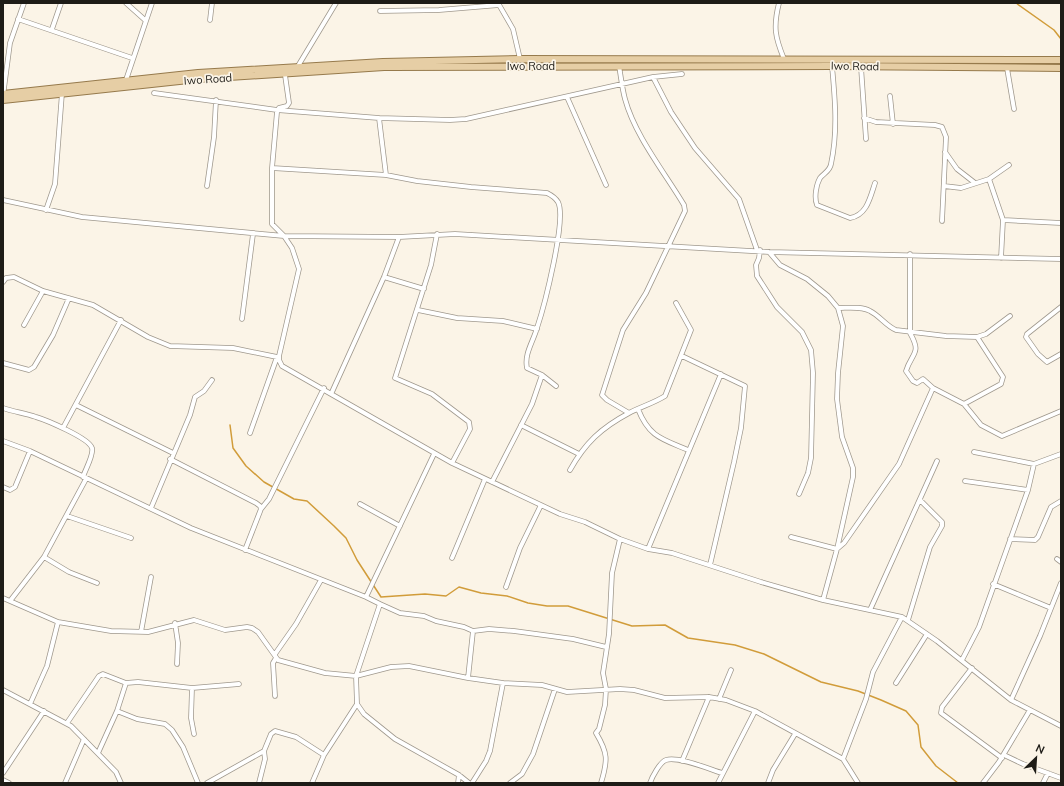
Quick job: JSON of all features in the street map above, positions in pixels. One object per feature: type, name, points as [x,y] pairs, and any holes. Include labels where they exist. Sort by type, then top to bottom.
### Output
[{"type":"main road","name":"Iwo Road","points":[[3,100],[198,79],[285,75],[297,72],[384,65],[520,59],[1061,60]]},
{"type":"main road","points":[[900,59],[900,67]]},
{"type":"main road","name":"Iwo Road","points":[[3,94],[126,80],[298,66],[832,66],[1061,68]]},
{"type":"street","points":[[3,100],[10,43],[24,3]]},
{"type":"street","points":[[52,29],[61,3]]},
{"type":"street","points":[[126,3],[145,20]]},
{"type":"street","points":[[126,80],[132,58],[152,3]]},
{"type":"street","points":[[210,20],[212,3]]},
{"type":"street","points":[[298,66],[335,3]]},
{"type":"street","points":[[779,3],[775,21],[776,41],[784,59]]},
{"type":"street","points":[[380,11],[439,10],[499,4],[513,29],[520,59]]},
{"type":"street","points":[[18,19],[52,29],[132,58]]},
{"type":"street","points":[[619,66],[625,101],[636,126],[651,153],[684,205],[685,211],[646,293],[623,330],[602,395],[607,400],[629,413]]},
{"type":"street","points":[[832,66],[835,103],[835,146],[830,169],[819,182],[815,199],[817,205],[850,218],[855,217],[867,207],[875,183]]},
{"type":"street","points":[[861,67],[866,139]]},
{"type":"street","points":[[1007,68],[1014,109]]},
{"type":"street","points":[[154,92],[278,110],[379,118],[450,120],[466,119],[567,98],[653,77],[682,74]]},
{"type":"street","points":[[278,110],[287,106],[289,103],[285,75]]},
{"type":"street","points":[[653,77],[671,112],[695,148],[739,199],[759,250],[759,258],[756,265],[756,276],[777,307],[802,332],[811,350],[813,373],[811,458],[808,473],[799,494]]},
{"type":"street","points":[[46,210],[56,184],[62,93]]},
{"type":"street","points":[[890,96],[893,124]]},
{"type":"street","points":[[567,98],[606,185]]},
{"type":"street","points":[[207,186],[214,137],[216,100]]},
{"type":"street","points":[[250,433],[278,358],[299,269],[292,248],[284,236],[272,224],[272,168],[278,110]]},
{"type":"street","points":[[379,118],[386,175]]},
{"type":"street","points":[[864,118],[876,122],[893,124],[935,125],[942,127],[946,137],[942,221]]},
{"type":"street","points":[[945,152],[957,169],[975,183]]},
{"type":"street","points":[[944,186],[961,188],[989,179],[1010,165]]},
{"type":"street","points":[[272,168],[386,175],[417,181],[471,187],[547,192],[553,196],[559,203],[559,240],[536,329],[525,357],[527,368],[556,386]]},
{"type":"street","points":[[989,179],[1004,220],[1001,258]]},
{"type":"street","points":[[3,200],[82,217],[170,224],[253,234],[284,236],[398,237],[437,234],[668,245],[759,250],[769,252],[910,254],[1061,259]]},
{"type":"street","points":[[1004,220],[1061,223]]},
{"type":"street","points":[[242,319],[253,234]]},
{"type":"street","points":[[437,234],[424,290],[395,378],[432,394],[468,422],[470,430],[452,464]]},
{"type":"street","points":[[332,392],[384,277],[398,237]]},
{"type":"street","points":[[769,252],[780,265],[807,279],[828,296],[838,308],[843,326],[837,399],[842,437],[853,468],[853,477],[837,549],[823,600]]},
{"type":"street","points":[[910,254],[910,333],[916,344],[916,349],[907,368],[907,374],[915,383],[922,379],[933,388],[964,404],[981,425],[1002,436],[1061,411]]},
{"type":"street","points":[[3,282],[6,278],[14,277],[44,290],[94,305],[148,336],[170,346],[233,348],[278,358]]},
{"type":"street","points":[[384,277],[424,290]]},
{"type":"street","points":[[24,325],[44,290]]},
{"type":"street","points":[[3,363],[29,370],[34,367],[53,335],[69,298]]},
{"type":"street","points":[[570,470],[579,454],[599,432],[629,413],[665,396],[691,330],[676,303]]},
{"type":"street","points":[[1061,307],[1027,334],[1026,337],[1038,354],[1047,362],[1061,354]]},
{"type":"street","points":[[838,308],[865,309],[871,311],[890,328],[910,333],[977,337],[986,334],[1010,316]]},
{"type":"street","points":[[418,310],[457,318],[503,321],[536,329]]},
{"type":"street","points":[[63,428],[121,320]]},
{"type":"street","points":[[964,404],[1001,384],[1003,380],[1003,377],[977,337]]},
{"type":"street","points":[[682,356],[745,386],[734,462],[710,565]]},
{"type":"street","points":[[278,358],[282,366],[332,392],[452,464],[560,514],[592,525],[620,539],[648,549],[672,553],[761,582],[823,600],[902,617],[962,660],[1011,700],[1061,725]]},
{"type":"street","points":[[648,549],[721,374]]},
{"type":"street","points":[[492,482],[532,404],[542,376]]},
{"type":"street","points":[[151,508],[173,452],[190,415],[195,396],[204,391],[212,380]]},
{"type":"street","points":[[245,550],[261,510],[269,499],[324,388]]},
{"type":"street","points":[[837,549],[844,543],[858,525],[899,464],[933,388]]},
{"type":"street","points":[[76,405],[173,452]]},
{"type":"street","points":[[3,408],[35,416],[63,428],[88,442],[92,447],[92,452],[84,478],[67,516],[44,557],[10,601]]},
{"type":"street","points":[[638,409],[644,424],[654,434],[688,450]]},
{"type":"street","points":[[521,424],[579,454]]},
{"type":"street","points":[[3,441],[30,451],[191,528],[366,597],[400,613],[424,616],[436,621],[464,627],[473,631],[489,629],[514,631],[573,639],[606,647]]},
{"type":"street","points":[[3,487],[10,490],[16,487],[30,451]]},
{"type":"street","points":[[974,452],[1034,464],[1061,454]]},
{"type":"street","points":[[366,597],[434,454]]},
{"type":"street","points":[[170,460],[256,503],[260,506],[261,510]]},
{"type":"street","points":[[870,610],[937,460]]},
{"type":"street","points":[[962,660],[976,634],[1028,490],[1034,464]]},
{"type":"street","points":[[452,558],[485,479]]},
{"type":"street","points":[[965,481],[1028,490]]},
{"type":"street","points":[[908,620],[930,547],[942,526],[942,522],[920,500]]},
{"type":"street","points":[[1010,539],[1035,540],[1038,538],[1051,508],[1061,501]]},
{"type":"street","points":[[360,504],[400,526]]},
{"type":"street","points":[[506,587],[520,548],[542,505]]},
{"type":"street","points":[[67,516],[131,538]]},
{"type":"street","points":[[791,537],[837,549]]},
{"type":"street","points":[[601,783],[605,767],[606,752],[596,733],[599,729],[605,705],[606,689],[603,674],[609,628],[613,563],[620,539]]},
{"type":"street","points":[[44,557],[69,572],[97,583]]},
{"type":"street","points":[[141,632],[151,577]]},
{"type":"street","points":[[275,696],[273,663],[275,656],[296,624],[321,580]]},
{"type":"street","points":[[1011,700],[1061,583]]},
{"type":"street","points":[[993,584],[1051,608]]},
{"type":"street","points":[[3,598],[58,622],[112,631],[141,632],[175,623],[194,620],[224,630],[247,627],[252,628],[258,632],[275,656],[313,670],[356,676],[391,667],[409,666],[468,678],[503,683],[533,683],[574,693],[606,689],[634,690],[665,698],[709,697],[719,699],[742,705],[755,711],[843,759],[857,781],[852,783]]},
{"type":"street","points":[[380,604],[356,676],[357,704],[364,714],[395,739],[459,775],[469,783],[486,761],[490,751],[503,683]]},
{"type":"street","points":[[843,759],[866,699],[873,672],[902,617]]},
{"type":"street","points":[[30,704],[47,666],[58,622]]},
{"type":"street","points":[[175,623],[178,643],[177,664]]},
{"type":"street","points":[[468,678],[473,631]]},
{"type":"street","points":[[896,683],[927,634]]},
{"type":"street","points":[[972,668],[942,707],[941,713],[1003,756],[1061,778]]},
{"type":"street","points":[[719,699],[730,670]]},
{"type":"street","points":[[67,723],[99,676],[103,674],[107,674],[126,683],[138,682],[192,688],[239,684]]},
{"type":"street","points":[[98,753],[118,711],[126,683]]},
{"type":"street","points":[[192,688],[192,718],[194,734]]},
{"type":"street","points":[[510,783],[522,774],[532,754],[555,689]]},
{"type":"street","points":[[3,690],[67,723],[116,772],[121,782]]},
{"type":"street","points":[[682,761],[709,697]]},
{"type":"street","points":[[312,783],[324,755],[357,704]]},
{"type":"street","points":[[983,783],[1003,756],[1030,710]]},
{"type":"street","points":[[3,773],[44,711]]},
{"type":"street","points":[[118,711],[137,719],[165,724],[172,730],[183,747],[198,783]]},
{"type":"street","points":[[718,783],[755,711]]},
{"type":"street","points":[[259,783],[265,759],[264,751],[271,734],[275,732],[296,737],[324,755]]},
{"type":"street","points":[[768,783],[774,770],[796,734]]},
{"type":"street","points":[[65,783],[84,739]]},
{"type":"street","points":[[207,783],[213,782],[264,751]]},
{"type":"street","points":[[650,783],[664,762],[674,759],[722,773]]},
{"type":"street","points":[[1043,783],[1048,773]]},
{"type":"street","points":[[458,783],[459,775]]},
{"type":"street","points":[[3,780],[9,783]]},
{"type":"waterway","points":[[1016,3],[1054,30],[1061,39]]},
{"type":"waterway","points":[[230,425],[233,448],[246,466],[264,482],[294,499],[307,501],[334,526],[346,538],[357,560],[381,597],[425,594],[446,596],[459,587],[481,593],[507,596],[528,603],[547,606],[568,606],[632,626],[665,625],[688,638],[735,645],[764,654],[821,682],[858,691],[906,711],[918,725],[921,747],[936,766],[958,783]]}]
